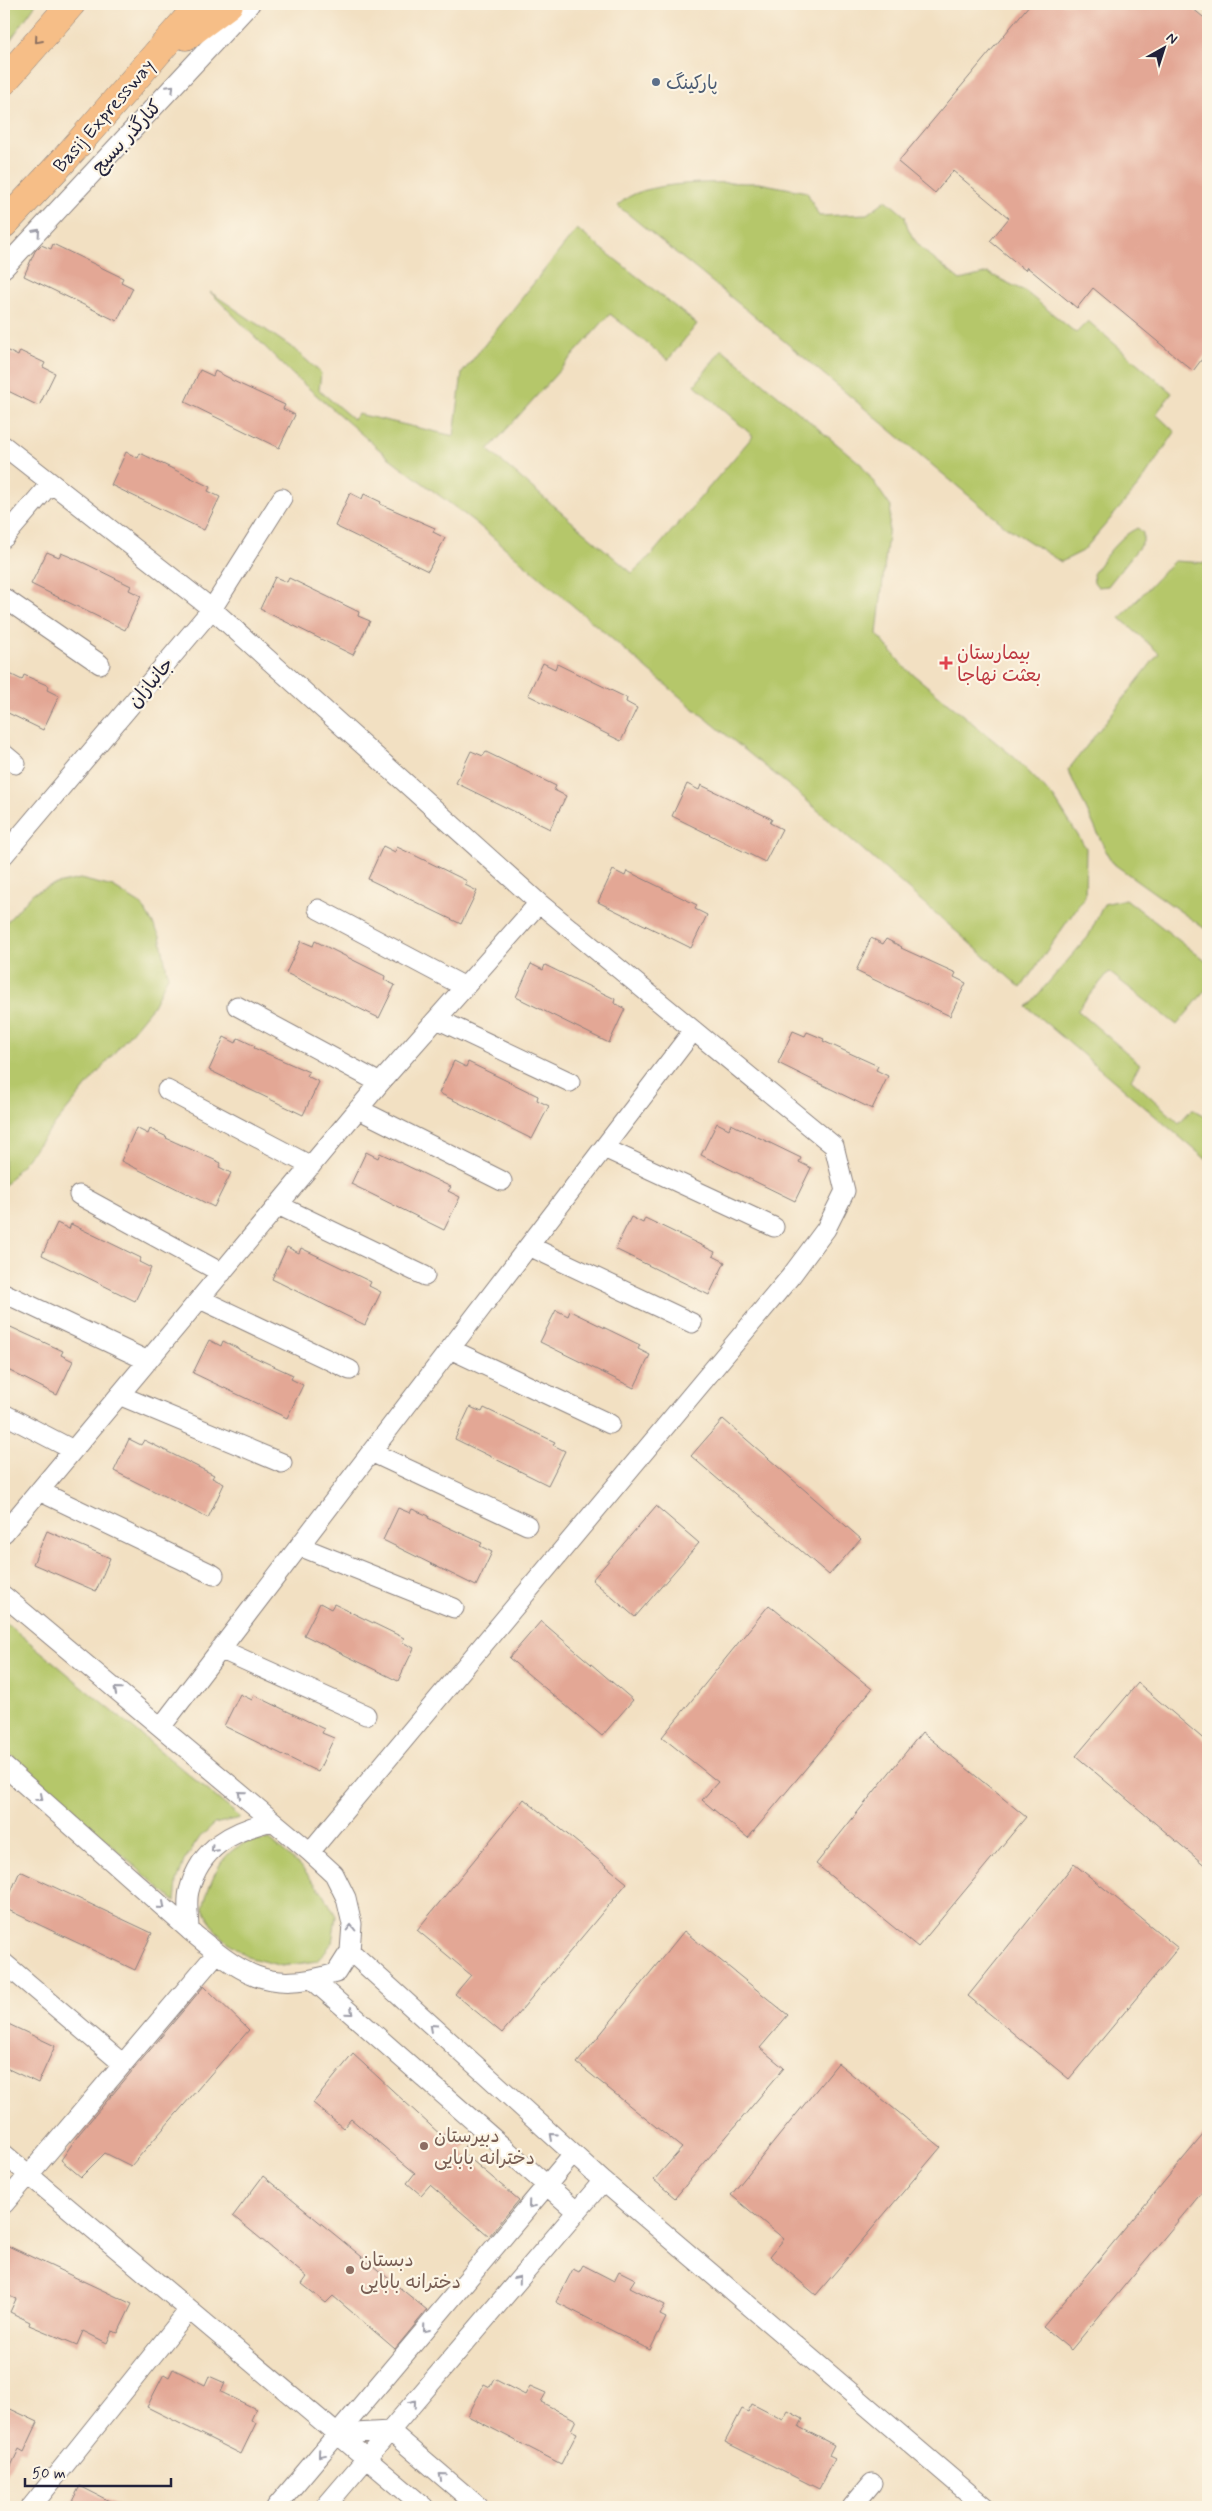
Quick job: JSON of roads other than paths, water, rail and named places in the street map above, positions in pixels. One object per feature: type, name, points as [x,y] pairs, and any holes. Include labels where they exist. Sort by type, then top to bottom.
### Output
[{"type":"highway","points":[[4,81],[71,4]]},
{"type":"highway","name":"Basij Expressway","points":[[4,224],[64,160],[200,4]]},
{"type":"highway","points":[[150,62],[229,4]]},
{"type":"street","name":"کنارگذر بسیج","points":[[4,268],[250,4]]},
{"type":"street","points":[[4,446],[212,608],[539,903],[693,1032],[834,1146],[845,1191],[826,1229],[791,1276],[310,1852]]},
{"type":"street","points":[[4,538],[52,483]]},
{"type":"street","name":"جانبازان","points":[[4,855],[212,608],[282,498]]},
{"type":"street","points":[[4,598],[100,664]]},
{"type":"street","points":[[4,1533],[380,1083],[539,903]]},
{"type":"street","points":[[318,909],[465,987]]},
{"type":"street","points":[[237,1006],[380,1083]]},
{"type":"street","points":[[437,1019],[570,1082]]},
{"type":"street","points":[[161,1727],[693,1032]]},
{"type":"street","points":[[167,1090],[311,1166]]},
{"type":"street","points":[[358,1109],[502,1181]]},
{"type":"street","points":[[604,1148],[774,1227]]},
{"type":"street","points":[[79,1195],[222,1273]]},
{"type":"street","points":[[278,1205],[425,1276]]},
{"type":"street","points":[[529,1246],[692,1324]]},
{"type":"street","points":[[4,1293],[148,1361]]},
{"type":"street","points":[[200,1299],[350,1370]]},
{"type":"street","points":[[450,1349],[610,1424]]},
{"type":"street","points":[[119,1395],[282,1463]]},
{"type":"street","points":[[4,1414],[73,1450]]},
{"type":"street","points":[[371,1452],[527,1525]]},
{"type":"street","points":[[39,1491],[214,1575]]},
{"type":"street","points":[[299,1546],[454,1608]]},
{"type":"street","points":[[4,1596],[334,1874],[346,1898],[352,1924],[350,1951],[336,1973],[313,1980],[285,1983],[251,1976],[217,1953],[189,1930],[4,1766]]},
{"type":"street","points":[[220,1649],[366,1715]]},
{"type":"street","points":[[189,1930],[188,1893],[196,1872],[212,1850],[226,1837],[254,1825],[273,1821]]},
{"type":"street","points":[[350,1951],[602,2181],[985,2507]]},
{"type":"street","points":[[4,2204],[217,1953]]},
{"type":"street","points":[[4,1963],[123,2064]]},
{"type":"street","points":[[313,1980],[576,2211]]},
{"type":"street","points":[[4,2154],[424,2507]]},
{"type":"street","points":[[276,2507],[573,2154]]},
{"type":"street","points":[[325,2507],[602,2181]]},
{"type":"street","points":[[31,2507],[189,2310]]},
{"type":"street","points":[[338,2434],[390,2431],[479,2507]]},
{"type":"street","points":[[852,2507],[872,2483]]},
{"type":"place","name":"پارکینگ","points":[[656,82]]},
{"type":"place","name":"بیمارستان بعثت نهاجا","points":[[946,663]]},
{"type":"place","name":"دبیرستان دخترانه بابایی","points":[[424,2146]]},
{"type":"place","name":"دبستان دخترانه بابایی","points":[[350,2270]]}]
